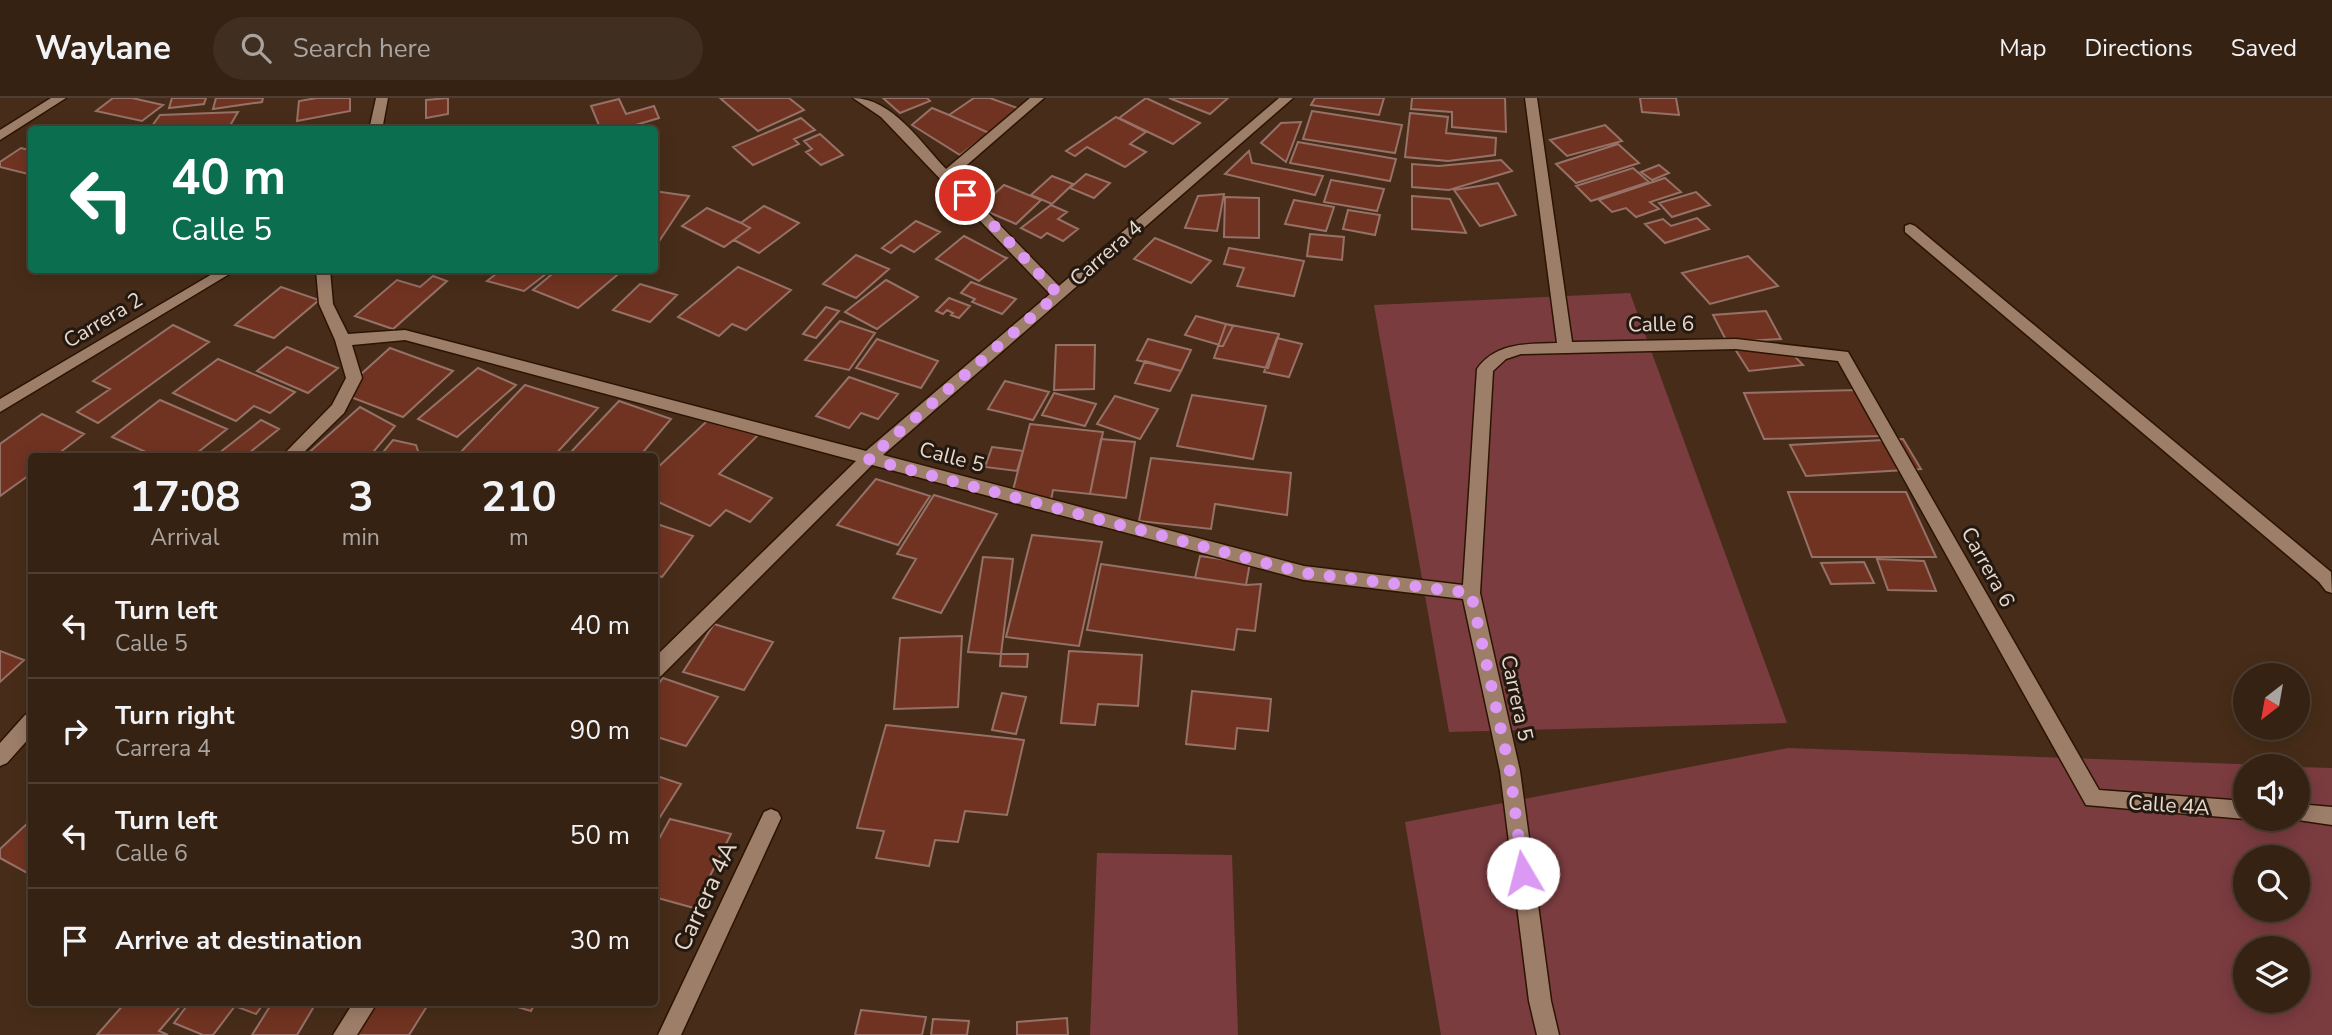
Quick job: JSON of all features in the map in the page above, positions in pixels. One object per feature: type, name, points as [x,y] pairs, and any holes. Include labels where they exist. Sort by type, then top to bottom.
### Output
[{"type":"street","points":[[0,136],[60,98]]},
{"type":"street","points":[[376,126],[382,98]]},
{"type":"street","points":[[859,98],[886,114],[1058,294]]},
{"type":"street","points":[[947,175],[1038,98]]},
{"type":"street","name":"Carrera 4","points":[[658,666],[868,459],[1287,98]]},
{"type":"street","points":[[1531,98],[1565,347]]},
{"type":"street","points":[[1910,229],[2325,577],[2332,586]]},
{"type":"street","name":"Carrera 2","points":[[0,407],[224,273]]},
{"type":"street","points":[[293,453],[338,409],[354,378],[343,340],[326,304],[323,273]]},
{"type":"street","name":"Calle 5","points":[[343,340],[405,335],[1304,573],[1471,593]]},
{"type":"street","name":"Calle 6","points":[[1485,369],[1501,355],[1521,349],[1565,347],[1736,344],[1843,356]]},
{"type":"street","name":"Carrera 6","points":[[1843,356],[2093,799]]},
{"type":"street","name":"Carrera 5","points":[[1485,369],[1471,593],[1510,771],[1540,1001],[1548,1035]]},
{"type":"street","points":[[0,757],[28,726]]},
{"type":"street","name":"Calle 4A","points":[[2093,799],[2233,809]]},
{"type":"street","points":[[2310,814],[2332,816]]},
{"type":"street","name":"Carrera 4A","points":[[669,1035],[771,818]]},
{"type":"street","points":[[344,1035],[364,1006]]},
{"type":"shaded area","points":[[1630,293],[1787,723],[1449,732],[1374,305]]},
{"type":"shaded area","points":[[1788,748],[2233,764],[2233,831],[2310,831],[2310,767],[2332,768],[2332,1035],[1441,1035],[1405,822]]},
{"type":"shaded area","points":[[1097,853],[1232,855],[1238,1035],[1090,1035]]},
{"type":"building","points":[[113,98],[132,98],[163,105],[142,121],[96,111]]},
{"type":"building","points":[[172,98],[206,98],[204,104],[169,108]]},
{"type":"building","points":[[216,98],[263,98],[262,102],[213,109]]},
{"type":"building","points":[[350,98],[350,111],[297,121],[299,101]]},
{"type":"building","points":[[448,98],[448,114],[426,118],[426,100]]},
{"type":"building","points":[[720,98],[789,98],[804,110],[758,131]]},
{"type":"building","points":[[883,98],[927,98],[930,101],[900,113]]},
{"type":"building","points":[[974,98],[990,98],[1020,109],[989,133],[949,115]]},
{"type":"building","points":[[1146,98],[1200,123],[1173,144],[1119,118]]},
{"type":"building","points":[[1169,98],[1228,98],[1210,114]]},
{"type":"building","points":[[1315,98],[1384,98],[1379,115],[1311,105]]},
{"type":"building","points":[[1412,98],[1505,98],[1506,132],[1452,127],[1452,112],[1411,109]]},
{"type":"building","points":[[1640,98],[1676,98],[1679,115],[1642,112]]},
{"type":"building","points":[[619,99],[626,114],[654,106],[659,118],[632,126],[599,126],[591,106]]},
{"type":"building","points":[[932,108],[989,133],[960,155],[912,125]]},
{"type":"building","points":[[1312,111],[1402,125],[1395,153],[1303,139]]},
{"type":"building","points":[[238,112],[230,126],[152,126],[160,115]]},
{"type":"building","points":[[1410,113],[1448,117],[1446,133],[1496,138],[1495,155],[1448,161],[1405,157]]},
{"type":"building","points":[[1116,117],[1146,132],[1130,144],[1146,152],[1125,167],[1087,147],[1075,156],[1066,151]]},
{"type":"building","points":[[801,118],[815,130],[794,139],[799,144],[753,165],[733,147]]},
{"type":"building","points":[[1301,122],[1286,162],[1261,143],[1281,123]]},
{"type":"building","points":[[1605,125],[1622,141],[1567,156],[1550,140]]},
{"type":"building","points":[[820,134],[843,155],[821,165],[806,152],[812,149],[804,141]]},
{"type":"building","points":[[1298,142],[1396,159],[1390,181],[1290,163]]},
{"type":"building","points":[[1618,144],[1639,163],[1576,183],[1556,164]]},
{"type":"building","points":[[21,148],[28,150],[28,174],[0,167],[0,162]]},
{"type":"building","points":[[1249,151],[1252,163],[1323,176],[1315,195],[1225,174]]},
{"type":"building","points":[[1501,160],[1512,171],[1449,190],[1412,187],[1412,164],[1439,166]]},
{"type":"building","points":[[1659,165],[1669,173],[1652,180],[1641,172]]},
{"type":"building","points":[[1633,168],[1649,182],[1591,201],[1576,186]]},
{"type":"building","points":[[1086,174],[1110,183],[1094,198],[1070,188]]},
{"type":"building","points":[[1052,176],[1073,184],[1052,204],[1031,195]]},
{"type":"building","points":[[1665,178],[1681,192],[1650,202],[1659,209],[1636,217],[1626,208],[1612,212],[1599,200]]},
{"type":"building","points":[[1331,180],[1384,189],[1377,211],[1324,202]]},
{"type":"building","points":[[1498,183],[1516,215],[1480,226],[1454,190]]},
{"type":"building","points":[[1004,185],[1041,200],[1016,224],[979,208]]},
{"type":"building","points":[[658,192],[689,196],[658,243]]},
{"type":"building","points":[[1696,192],[1710,205],[1672,217],[1659,203]]},
{"type":"building","points":[[1224,194],[1217,231],[1185,228],[1198,196]]},
{"type":"building","points":[[1412,196],[1450,199],[1466,233],[1412,229]]},
{"type":"building","points":[[1225,197],[1259,198],[1259,238],[1224,237]]},
{"type":"building","points":[[1294,200],[1334,207],[1326,231],[1285,224]]},
{"type":"building","points":[[1051,205],[1067,212],[1058,219],[1078,229],[1063,241],[1047,233],[1041,238],[1021,228]]},
{"type":"building","points":[[764,206],[799,223],[759,253],[734,240],[750,228],[741,223]]},
{"type":"building","points":[[707,208],[750,228],[724,247],[682,226]]},
{"type":"building","points":[[1348,210],[1380,215],[1375,235],[1343,229]]},
{"type":"building","points":[[1697,218],[1709,229],[1665,243],[1645,224],[1663,219],[1671,226]]},
{"type":"building","points":[[916,221],[940,232],[914,252],[901,245],[891,253],[882,248]]},
{"type":"building","points":[[1310,234],[1344,237],[1342,260],[1307,256]]},
{"type":"building","points":[[964,236],[1007,258],[979,281],[936,259]]},
{"type":"building","points":[[1155,238],[1211,261],[1191,283],[1134,259]]},
{"type":"building","points":[[1229,248],[1304,261],[1294,296],[1237,286],[1244,268],[1224,264]]},
{"type":"building","points":[[856,255],[889,269],[856,298],[823,284]]},
{"type":"building","points":[[1748,256],[1778,286],[1710,304],[1682,273]]},
{"type":"building","points":[[738,267],[791,290],[746,330],[732,324],[719,336],[678,317]]},
{"type":"building","points":[[497,273],[547,273],[524,291],[487,281]]},
{"type":"building","points":[[553,273],[619,273],[578,308],[533,290]]},
{"type":"building","points":[[433,276],[447,281],[393,329],[355,316],[397,280],[420,287]]},
{"type":"building","points":[[886,280],[918,297],[877,329],[845,312]]},
{"type":"building","points":[[971,282],[1016,299],[1002,314],[972,302],[975,299],[961,293]]},
{"type":"building","points":[[640,284],[677,295],[650,322],[613,310]]},
{"type":"building","points":[[281,287],[319,300],[274,338],[235,325]]},
{"type":"building","points":[[949,298],[970,306],[959,318],[947,310],[943,314],[936,311]]},
{"type":"building","points":[[826,307],[839,311],[816,338],[803,334]]},
{"type":"building","points":[[1766,311],[1781,339],[1727,342],[1713,315]]},
{"type":"building","points":[[1196,316],[1233,326],[1223,346],[1185,335]]},
{"type":"building","points":[[840,321],[875,333],[849,370],[805,360]]},
{"type":"building","points":[[1226,324],[1279,334],[1268,368],[1214,358]]},
{"type":"building","points":[[173,325],[209,342],[98,423],[77,412],[110,389],[93,381]]},
{"type":"building","points":[[1277,338],[1302,344],[1289,377],[1264,372]]},
{"type":"building","points":[[877,339],[938,361],[921,388],[856,368]]},
{"type":"building","points":[[1148,339],[1191,350],[1181,371],[1137,360]]},
{"type":"building","points":[[1783,344],[1803,365],[1749,371],[1735,349]]},
{"type":"building","points":[[1056,345],[1095,345],[1094,389],[1054,390]]},
{"type":"building","points":[[287,347],[338,368],[308,393],[257,371]]},
{"type":"building","points":[[390,348],[453,371],[403,417],[340,393]]},
{"type":"building","points":[[218,359],[295,392],[270,413],[254,406],[236,421],[173,393]]},
{"type":"building","points":[[1145,361],[1181,371],[1170,391],[1135,383]]},
{"type":"building","points":[[478,368],[516,385],[457,437],[418,419]]},
{"type":"building","points":[[849,377],[898,394],[878,419],[861,413],[849,428],[816,416]]},
{"type":"building","points":[[1005,381],[1049,392],[1033,420],[988,409]]},
{"type":"building","points":[[525,385],[598,408],[557,453],[460,453]]},
{"type":"building","points":[[1857,390],[1880,436],[1764,439],[1744,393]]},
{"type":"building","points":[[1054,393],[1096,404],[1085,426],[1042,415]]},
{"type":"building","points":[[1192,395],[1266,406],[1253,459],[1177,446]]},
{"type":"building","points":[[1115,396],[1158,409],[1140,439],[1097,424]]},
{"type":"building","points":[[160,400],[227,429],[197,453],[148,453],[112,437]]},
{"type":"building","points":[[619,401],[671,419],[642,453],[570,453]]},
{"type":"building","points":[[360,407],[395,426],[372,453],[308,453]]},
{"type":"building","points":[[42,414],[84,434],[59,453],[28,453],[28,476],[0,496],[0,444]]},
{"type":"building","points":[[261,420],[279,429],[249,453],[219,453]]},
{"type":"building","points":[[707,421],[758,435],[719,474],[772,498],[750,522],[726,510],[710,526],[658,502],[658,467]]},
{"type":"building","points":[[1030,424],[1103,432],[1090,494],[1053,490],[1051,500],[1012,494]]},
{"type":"building","points":[[1101,439],[1135,442],[1126,498],[1090,494]]},
{"type":"building","points":[[1903,439],[1921,469],[1806,476],[1790,445]]},
{"type":"building","points":[[393,440],[416,445],[419,453],[382,453]]},
{"type":"building","points":[[992,447],[1023,451],[1017,471],[985,467]]},
{"type":"building","points":[[1151,458],[1291,473],[1287,515],[1215,504],[1211,529],[1139,521]]},
{"type":"building","points":[[876,479],[930,496],[898,545],[837,525]]},
{"type":"building","points":[[1788,492],[1906,492],[1936,557],[1812,557]]},
{"type":"building","points":[[934,495],[997,514],[941,613],[893,598],[916,559],[897,554]]},
{"type":"building","points":[[658,524],[693,536],[662,577],[658,576]]},
{"type":"building","points":[[1032,535],[1102,542],[1079,646],[1006,637]]},
{"type":"building","points":[[1200,556],[1250,563],[1246,585],[1195,578]]},
{"type":"building","points":[[983,557],[1013,559],[1001,654],[968,652]]},
{"type":"building","points":[[1877,559],[1924,561],[1936,591],[1888,590]]},
{"type":"building","points":[[1864,562],[1874,583],[1831,584],[1821,563]]},
{"type":"building","points":[[1101,564],[1246,585],[1261,584],[1255,631],[1237,629],[1234,650],[1087,630]]},
{"type":"building","points":[[714,624],[773,642],[744,690],[683,672]]},
{"type":"building","points":[[962,636],[958,707],[894,709],[900,638]]},
{"type":"building","points":[[0,651],[24,660],[0,682]]},
{"type":"building","points":[[1069,651],[1142,655],[1138,706],[1098,704],[1095,725],[1061,723]]},
{"type":"building","points":[[1001,654],[1028,654],[1027,667],[1000,666]]},
{"type":"building","points":[[663,678],[718,697],[686,746],[658,737],[658,685]]},
{"type":"building","points":[[1192,691],[1271,699],[1268,731],[1237,728],[1235,749],[1186,744]]},
{"type":"building","points":[[1002,693],[1026,697],[1016,734],[992,730]]},
{"type":"building","points":[[886,725],[1024,740],[1007,815],[965,811],[958,842],[935,840],[929,866],[876,858],[884,831],[857,828]]},
{"type":"building","points":[[658,776],[681,784],[658,820]]},
{"type":"building","points":[[670,819],[731,834],[694,908],[658,898],[658,841]]},
{"type":"building","points":[[28,823],[28,873],[0,858],[0,849]]},
{"type":"building","points":[[122,1006],[180,1006],[159,1031],[168,1035],[97,1035]]},
{"type":"building","points":[[187,1006],[235,1006],[213,1035],[203,1035],[174,1023]]},
{"type":"building","points":[[235,1006],[262,1006],[256,1014]]},
{"type":"building","points":[[270,1006],[314,1006],[297,1035],[252,1035]]},
{"type":"building","points":[[369,1006],[427,1006],[409,1035],[351,1035]]},
{"type":"building","points":[[514,1006],[534,1006],[531,1011]]},
{"type":"building","points":[[861,1010],[926,1017],[922,1035],[855,1035]]},
{"type":"building","points":[[1067,1018],[1068,1035],[1017,1035],[1017,1022]]},
{"type":"building","points":[[933,1019],[969,1021],[967,1035],[931,1035]]},
{"type":"route","points":[[965,195],[1058,294],[868,459],[1304,573],[1471,593],[1510,771],[1523,873]]}]
